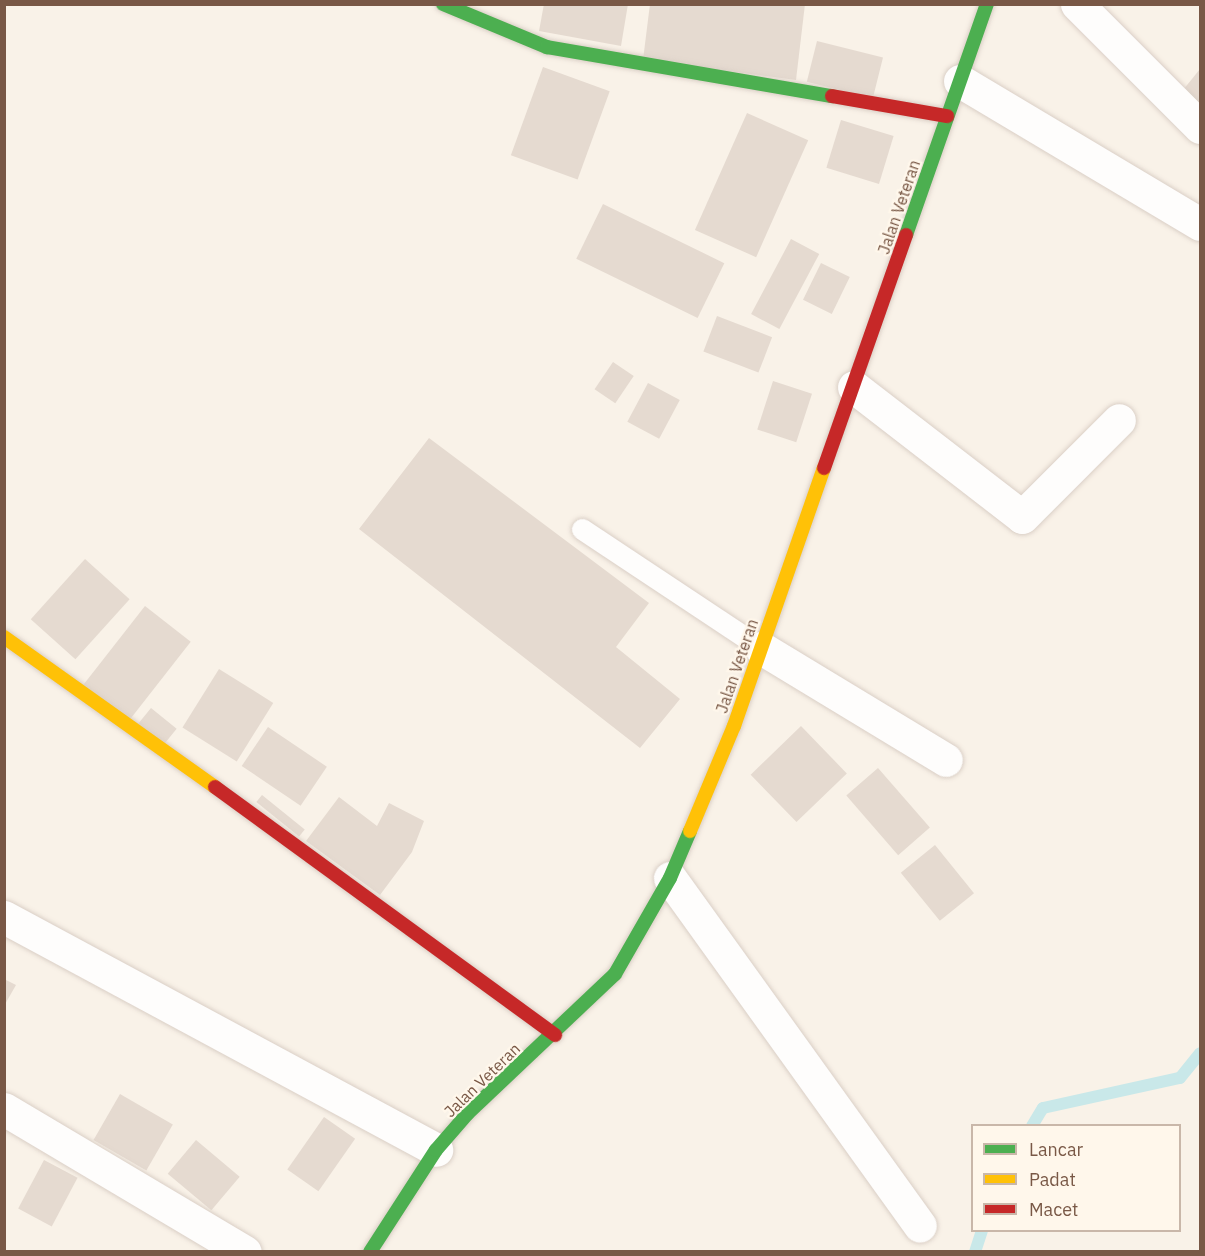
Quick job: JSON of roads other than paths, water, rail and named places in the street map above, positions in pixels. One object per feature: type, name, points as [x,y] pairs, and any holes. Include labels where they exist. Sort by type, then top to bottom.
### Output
[{"type":"street","points":[[443,4],[547,47],[947,116]]},
{"type":"street","name":"Jalan Veteran","points":[[370,1251],[436,1150],[615,974],[670,878],[761,648],[987,4]]},
{"type":"street","points":[[1077,4],[1200,127]]},
{"type":"street","points":[[960,81],[1200,224]]},
{"type":"street","points":[[854,387],[1022,517],[1119,420]]},
{"type":"street","points":[[4,638],[441,947],[555,1035]]},
{"type":"street","points":[[761,648],[946,760]]},
{"type":"street","points":[[670,878],[920,1227]]},
{"type":"street","points":[[4,916],[436,1150]]},
{"type":"street","points":[[4,1109],[245,1251]]},
{"type":"lane","points":[[582,529],[761,648]]},
{"type":"waterway","points":[[1033,1124],[1043,1108],[1180,1078],[1200,1053]]},
{"type":"waterway","points":[[975,1252],[981,1232]]}]
